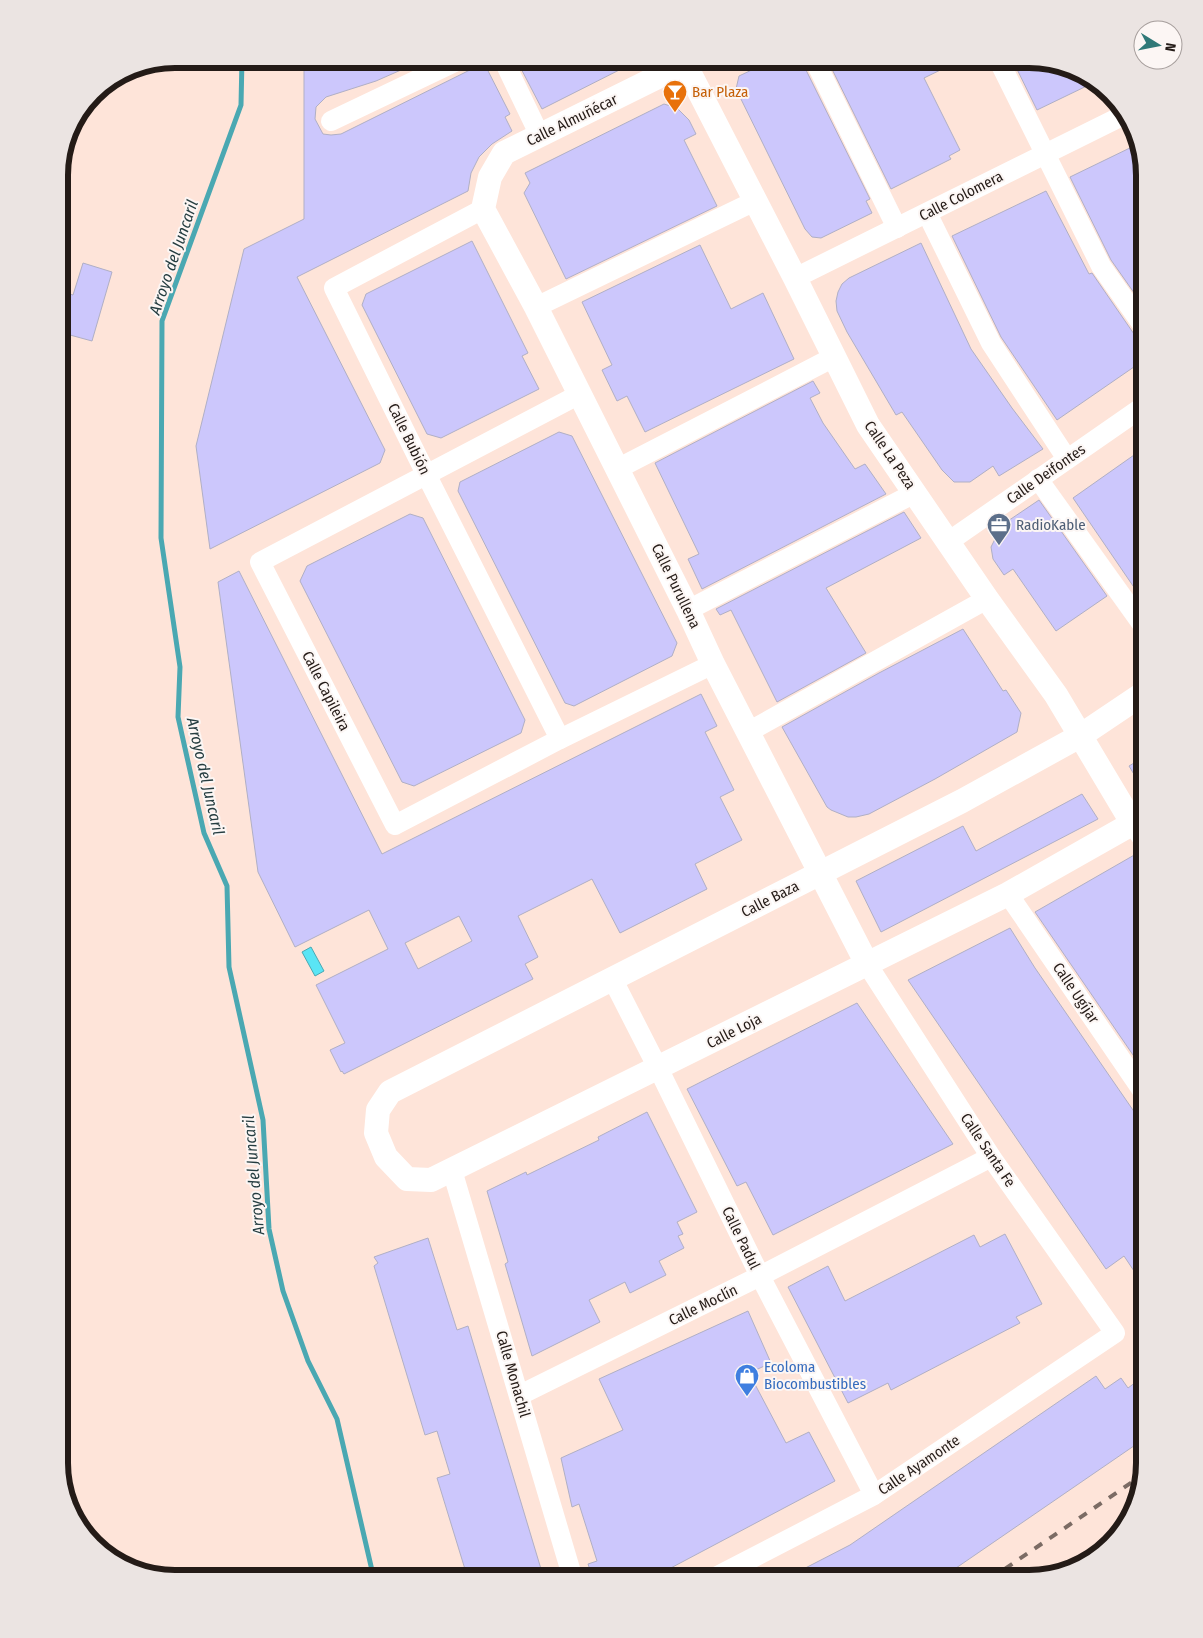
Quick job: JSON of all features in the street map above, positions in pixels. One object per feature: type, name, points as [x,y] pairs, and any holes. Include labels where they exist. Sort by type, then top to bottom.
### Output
[{"type":"street","points":[[331,121],[442,68]]},
{"type":"street","points":[[506,68],[540,136]]},
{"type":"street","name":"Calle Almuñécar","points":[[483,209],[490,177],[504,153],[675,68]]},
{"type":"street","name":"Calle La Peza","points":[[692,68],[756,201],[868,425],[987,599],[1056,695],[1080,736],[1136,820]]},
{"type":"street","points":[[818,68],[898,228]]},
{"type":"street","points":[[1002,68],[1101,266],[1136,316]]},
{"type":"street","name":"Calle Colomera","points":[[795,278],[1119,118]]},
{"type":"street","points":[[536,307],[756,201]]},
{"type":"street","name":"Calle Purullena","points":[[483,209],[536,307],[688,610],[713,664],[867,964]]},
{"type":"street","name":"Calle Bubión","points":[[483,209],[334,288],[560,739]]},
{"type":"street","points":[[927,213],[990,343],[1067,459]]},
{"type":"street","points":[[617,469],[834,357]]},
{"type":"street","name":"Calle Capileira","points":[[580,394],[260,562],[395,825],[560,739],[713,664]]},
{"type":"street","name":"Calle Deifontes","points":[[948,542],[1136,412]]},
{"type":"street","points":[[1038,479],[1136,616]]},
{"type":"street","points":[[688,610],[914,493]]},
{"type":"street","points":[[748,732],[987,599]]},
{"type":"street","name":"Calle Baza","points":[[390,1092],[962,801],[1080,736],[1136,699]]},
{"type":"street","name":"Calle Loja","points":[[390,1092],[378,1110],[376,1133],[386,1158],[407,1179],[431,1180],[1136,830]]},
{"type":"street","name":"Calle Ugíjar","points":[[1008,894],[1136,1081]]},
{"type":"street","name":"Calle Santa Fe","points":[[867,964],[991,1157],[1115,1333]]},
{"type":"street","name":"Calle Padul","points":[[613,980],[760,1276],[874,1495]]},
{"type":"street","name":"Calle Moclín","points":[[520,1395],[760,1276],[991,1157]]},
{"type":"street","name":"Calle Monachil","points":[[452,1170],[570,1570]]},
{"type":"street","name":"Calle Ayamonte","points":[[729,1570],[874,1495],[1115,1333]]},
{"type":"water","points":[[311,947],[324,971],[315,976],[302,952]]},
{"type":"building","points":[[304,68],[406,68],[376,81],[326,97],[316,107],[315,119],[323,134],[331,135],[341,134],[474,68],[487,68],[510,114],[505,117],[512,131],[492,144],[479,157],[471,173],[468,191],[297,277],[385,450],[380,463],[210,549],[196,446],[244,249],[304,219]]},
{"type":"building","points":[[521,68],[623,68],[542,109]]},
{"type":"building","points":[[756,68],[805,68],[870,199],[866,201],[872,213],[821,238],[812,237],[805,229],[736,89],[739,76]]},
{"type":"building","points":[[831,68],[945,68],[924,78],[960,150],[949,156],[951,159],[891,189]]},
{"type":"building","points":[[1016,68],[1036,68],[1063,73],[1087,86],[1037,110]]},
{"type":"building","points":[[664,104],[677,108],[689,120],[696,134],[684,140],[717,206],[566,279],[524,193],[530,183],[525,173]]},
{"type":"building","points":[[1132,147],[1136,174],[1136,296],[1111,260],[1070,177]]},
{"type":"building","points":[[1046,191],[1089,274],[1092,273],[1136,336],[1136,366],[1057,420],[1001,337],[952,236]]},
{"type":"building","points":[[472,241],[528,353],[522,356],[539,389],[441,438],[427,434],[362,305],[366,294]]},
{"type":"building","points":[[921,243],[971,349],[1043,449],[999,476],[993,466],[970,482],[954,482],[942,470],[902,412],[896,415],[847,332],[837,311],[836,301],[838,292],[842,284],[849,278]]},
{"type":"building","points":[[700,245],[731,309],[763,293],[794,359],[645,432],[627,396],[617,401],[602,370],[612,365],[582,302]]},
{"type":"building","points":[[83,263],[112,272],[92,341],[68,334],[68,294],[73,295]]},
{"type":"building","points":[[813,381],[820,393],[810,398],[823,423],[855,469],[865,464],[886,494],[702,589],[688,559],[699,554],[655,463]]},
{"type":"building","points":[[559,432],[572,436],[677,643],[672,656],[574,706],[565,703],[458,491],[460,482]]},
{"type":"building","points":[[1136,454],[1136,590],[1073,498]]},
{"type":"building","points":[[1039,500],[1107,596],[1056,631],[1013,569],[1004,575],[993,559],[991,547],[1002,525]]},
{"type":"building","points":[[904,512],[921,538],[826,588],[866,653],[777,702],[731,610],[720,615],[716,609]]},
{"type":"building","points":[[410,514],[423,518],[525,720],[521,733],[414,786],[402,782],[300,581],[307,566]]},
{"type":"building","points":[[239,571],[382,854],[701,694],[717,726],[705,732],[734,790],[720,797],[742,840],[695,864],[707,889],[620,933],[592,879],[518,916],[538,957],[525,964],[533,979],[344,1074],[341,1072],[330,1050],[345,1043],[316,985],[388,949],[369,910],[295,947],[258,872],[218,582]],"holes":[[[459,916],[472,941],[418,969],[405,943]]]},
{"type":"building","points":[[963,629],[1003,691],[1006,690],[1021,713],[1017,732],[869,814],[848,817],[831,810],[827,807],[782,727]]},
{"type":"building","points":[[1136,762],[1136,778],[1129,766]]},
{"type":"building","points":[[1082,794],[1098,819],[881,932],[856,881],[963,826],[976,851]]},
{"type":"building","points":[[1136,854],[1136,1059],[1035,912]]},
{"type":"building","points":[[1010,928],[1035,968],[1136,1114],[1136,1274],[1124,1256],[1106,1269],[908,980]]},
{"type":"building","points":[[857,1003],[953,1144],[773,1235],[746,1182],[737,1186],[687,1089]]},
{"type":"building","points":[[647,1112],[697,1212],[677,1222],[683,1234],[678,1236],[684,1248],[659,1261],[666,1275],[630,1293],[625,1282],[589,1300],[600,1322],[532,1356],[505,1264],[508,1262],[487,1191],[526,1172],[527,1175],[599,1140],[598,1137]]},
{"type":"building","points":[[1005,1234],[1042,1304],[1016,1317],[1020,1323],[891,1390],[888,1383],[848,1403],[788,1287],[828,1266],[845,1301],[974,1235],[980,1247]]},
{"type":"building","points":[[428,1238],[457,1330],[468,1326],[541,1570],[465,1570],[437,1478],[450,1474],[437,1431],[425,1435],[374,1266],[378,1263],[374,1257]]},
{"type":"building","points":[[748,1311],[771,1363],[749,1373],[786,1443],[809,1432],[835,1481],[667,1570],[590,1570],[588,1564],[597,1561],[579,1504],[572,1507],[561,1458],[623,1430],[599,1379]]},
{"type":"building","points":[[1096,1376],[1105,1389],[1121,1378],[1128,1388],[1136,1382],[1136,1444],[953,1570],[801,1570],[850,1545]]},
{"type":"waterway","name":"Arroyo del Juncaril","points":[[242,68],[241,105],[162,321],[161,538],[180,667],[178,717],[204,833],[227,886],[229,967],[263,1120],[269,1229],[283,1291],[308,1361],[337,1419],[372,1570]]},
{"type":"railway","points":[[1003,1570],[1134,1480]]},
{"type":"place","name":"Bar Plaza","points":[[675,113]]},
{"type":"place","name":"RadioKable","points":[[999,546]]},
{"type":"place","name":"Ecoloma Biocombustibles","points":[[747,1397]]}]
